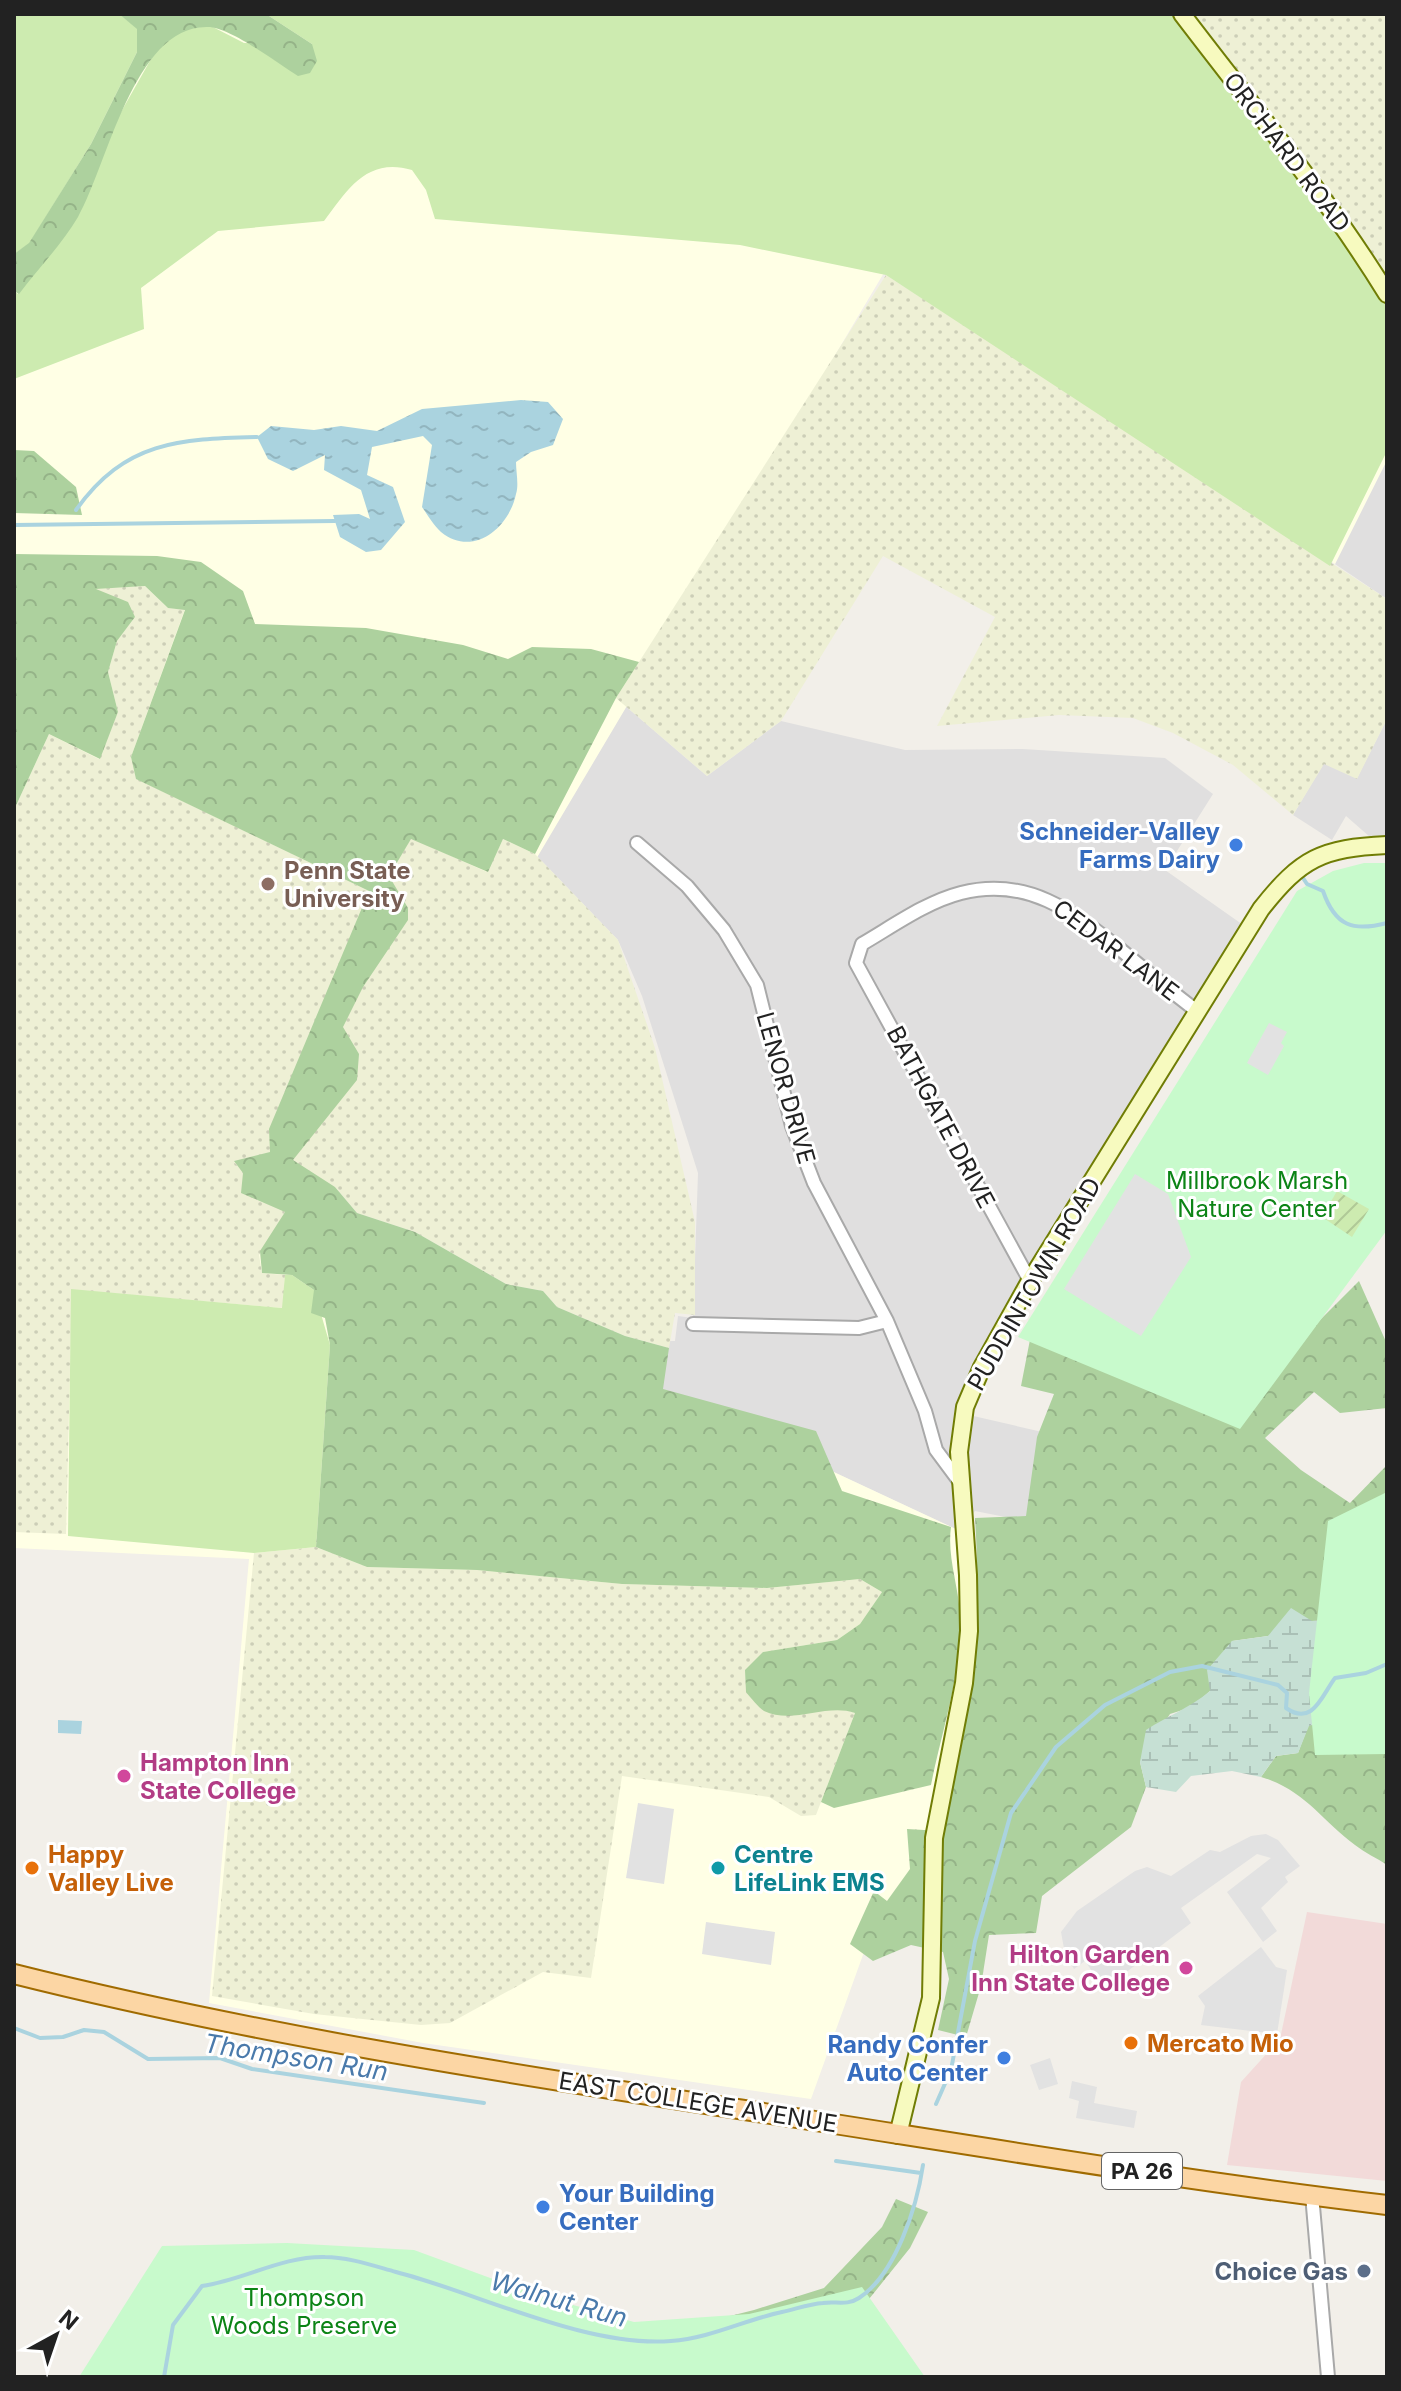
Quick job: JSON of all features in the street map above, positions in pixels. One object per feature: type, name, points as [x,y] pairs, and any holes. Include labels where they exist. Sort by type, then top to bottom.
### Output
[{"type":"main road","name":"EAST COLLEGE AVENUE","points":[[14,1974],[289,2037],[898,2135],[1387,2205]]},
{"type":"street","name":"ORCHARD ROAD","points":[[1182,14],[1303,171],[1387,294]]},
{"type":"street","name":"LENOR DRIVE","points":[[637,843],[687,886],[715,919],[738,950],[757,985],[792,1126],[814,1183],[887,1321],[925,1411],[936,1450],[962,1485]]},
{"type":"street","name":"PUDDINTOWN ROAD","points":[[898,2135],[931,1998],[934,1838],[964,1683],[969,1631],[959,1439],[965,1407],[982,1367],[1030,1281],[1261,909],[1294,870],[1327,852],[1387,845]]},
{"type":"street","name":"CEDAR LANE","points":[[857,952],[862,944],[958,894],[987,888],[1017,888],[1046,897],[1072,911],[1198,1012]]},
{"type":"street","name":"BATHGATE DRIVE","points":[[857,952],[856,963],[1030,1281]]},
{"type":"street","points":[[693,1324],[859,1328],[887,1321]]},
{"type":"street","points":[[1312,2195],[1328,2377]]},
{"type":"shaded area","name":"Penn State University","points":[[14,14],[1171,14],[1387,306],[1387,460],[1335,564],[885,271],[332,1203],[660,1391],[960,1531],[965,1617],[958,1670],[943,1737],[929,1848],[877,1916],[811,2099],[423,2043],[209,2003],[249,1559],[14,1548]]},
{"type":"shaded area","points":[[1176,14],[1387,14],[1387,292]]},
{"type":"shaded area","points":[[886,275],[1387,599],[1387,719],[1357,779],[1324,764],[1293,815],[1233,765],[1173,733],[1133,718],[1059,715],[937,726],[995,617],[883,556],[781,721],[707,776],[616,698]]},
{"type":"shaded area","points":[[1387,460],[1387,599],[1335,564]]},
{"type":"shaded area","points":[[145,586],[168,608],[185,609],[131,757],[137,779],[369,891],[389,876],[411,838],[487,872],[503,839],[535,854],[618,940],[655,1048],[695,1222],[695,1315],[675,1313],[669,1348],[625,1336],[557,1307],[543,1291],[506,1284],[415,1232],[357,1213],[335,1187],[234,1162],[285,1212],[259,1255],[262,1273],[285,1275],[283,1308],[72,1290],[66,1534],[14,1532],[14,810],[49,734],[99,759],[118,712],[108,672],[117,641],[135,617],[93,589]]},
{"type":"shaded area","points":[[616,698],[707,776],[781,721],[905,750],[1023,749],[1165,758],[1213,794],[1165,870],[1246,927],[1076,1192],[980,1354],[956,1412],[1051,1434],[1036,1523],[975,1511],[960,1531],[660,1391],[668,1341],[675,1341],[678,1316],[693,1318],[698,1173],[642,996],[618,940],[535,854]]},
{"type":"shaded area","points":[[1387,719],[1387,838],[1370,837],[1346,816],[1332,840],[1293,815],[1324,763],[1357,778]]},
{"type":"shaded area","points":[[1269,1023],[1287,1032],[1281,1043],[1284,1046],[1268,1075],[1247,1063]]},
{"type":"shaded area","points":[[1135,1174],[1168,1194],[1191,1257],[1141,1336],[1064,1289]]},
{"type":"shaded area","points":[[316,1547],[367,1567],[477,1570],[622,1584],[767,1588],[860,1579],[882,1592],[860,1624],[837,1640],[763,1652],[789,1715],[839,1707],[855,1713],[816,1815],[801,1816],[769,1797],[622,1776],[591,1978],[543,1972],[450,2023],[421,2025],[314,2014],[212,1996],[254,1553]]},
{"type":"shaded area","points":[[638,1803],[674,1809],[664,1884],[626,1878]]},
{"type":"shaded area","points":[[1266,1834],[1278,1840],[1300,1866],[1285,1877],[1288,1882],[1261,1908],[1277,1931],[1263,1942],[1227,1892],[1271,1858],[1257,1854],[1181,1908],[1191,1923],[1104,1989],[1085,1961],[1074,1969],[1065,1954],[1061,1932],[1077,1911],[1135,1871],[1147,1867],[1171,1876],[1210,1850],[1220,1852],[1251,1836]]},
{"type":"shaded area","points":[[1307,1912],[1387,1924],[1387,2181],[1227,2165],[1241,2082],[1280,2039]]},
{"type":"shaded area","points":[[706,1922],[775,1932],[771,1965],[702,1954]]},
{"type":"shaded area","points":[[1261,1947],[1276,1967],[1287,1970],[1277,2034],[1201,2025],[1205,2006],[1198,1996]]},
{"type":"shaded area","points":[[1050,2058],[1058,2084],[1039,2090],[1030,2065]]},
{"type":"shaded area","points":[[1072,2081],[1097,2087],[1094,2103],[1137,2111],[1134,2128],[1076,2118],[1079,2101],[1069,2098]]},
{"type":"green space","points":[[14,14],[119,14],[137,28],[137,52],[91,144],[29,244],[14,254]]},
{"type":"green space","points":[[119,14],[266,14],[312,44],[317,61],[310,73],[298,76],[241,39],[208,27],[182,32],[161,48],[142,72],[126,101],[78,217],[19,294],[14,291],[14,254],[29,243],[91,144],[137,52],[137,29]]},
{"type":"green space","points":[[266,14],[1176,14],[1387,292],[1387,451],[1330,566],[886,275],[740,245],[435,219],[426,190],[412,170],[396,167],[371,172],[360,179],[324,221],[218,231],[141,288],[144,329],[14,379],[14,291],[18,294],[155,52],[180,29],[211,26],[244,43],[312,44]]},
{"type":"green space","points":[[14,450],[34,451],[76,487],[82,515],[14,513]]},
{"type":"green space","points":[[14,554],[157,556],[201,562],[243,591],[255,624],[366,628],[463,645],[508,659],[532,647],[591,649],[639,662],[616,698],[535,854],[503,839],[488,872],[411,839],[389,876],[408,908],[408,920],[363,987],[343,1027],[359,1054],[357,1080],[293,1160],[335,1187],[357,1213],[415,1232],[506,1284],[543,1291],[557,1307],[625,1336],[669,1348],[663,1389],[816,1431],[842,1491],[951,1527],[950,1549],[959,1602],[960,1634],[955,1678],[931,1785],[834,1808],[821,1802],[855,1713],[833,1710],[775,1715],[764,1711],[746,1692],[745,1670],[763,1652],[837,1640],[860,1624],[882,1592],[860,1579],[767,1588],[622,1584],[477,1570],[367,1567],[316,1547],[330,1345],[325,1318],[311,1313],[314,1290],[292,1275],[262,1273],[260,1251],[285,1212],[241,1193],[243,1173],[234,1161],[270,1152],[269,1129],[369,891],[136,779],[131,757],[185,610],[168,608],[145,586],[96,589],[128,602],[135,617],[117,641],[108,672],[118,712],[100,759],[49,734],[14,810]]},
{"type":"green space","name":"Millbrook Marsh Nature Center","points":[[1364,863],[1387,863],[1387,1230],[1240,1429],[1018,1337],[1297,891],[1333,871]]},
{"type":"green space","points":[[1337,1191],[1369,1209],[1352,1237],[1322,1217]]},
{"type":"green space","points":[[285,1275],[292,1275],[314,1290],[330,1345],[316,1547],[254,1553],[68,1536],[71,1289],[282,1308]]},
{"type":"green space","points":[[1359,1281],[1387,1344],[1387,1408],[1340,1413],[1314,1392],[1265,1438],[1301,1470],[1350,1503],[1387,1465],[1387,1578],[1338,1619],[1312,1621],[1268,1636],[1232,1641],[1210,1691],[1192,1707],[1170,1714],[1140,1762],[1146,1787],[1131,1827],[1042,1896],[1036,1933],[989,1935],[981,1986],[966,2037],[938,2030],[949,1979],[943,1952],[911,1945],[873,1961],[850,1944],[874,1891],[887,1901],[910,1869],[907,1829],[941,1831],[960,1754],[972,1676],[977,1597],[975,1518],[1026,1516],[1037,1437],[1054,1394],[1021,1386],[1034,1319],[1243,1397]]},
{"type":"green space","points":[[1387,1492],[1387,1754],[1315,1755],[1309,1693],[1328,1521]]},
{"type":"green space","points":[[1291,1608],[1312,1621],[1338,1619],[1335,1717],[1309,1726],[1298,1753],[1276,1756],[1261,1777],[1232,1771],[1191,1776],[1176,1792],[1146,1787],[1140,1762],[1146,1730],[1210,1691],[1207,1670],[1232,1641],[1268,1636]]},
{"type":"green space","points":[[1335,1717],[1387,1721],[1387,1865],[1355,1845],[1301,1798],[1261,1777],[1276,1756],[1298,1753],[1308,1726]]},
{"type":"green space","points":[[896,2199],[928,2212],[910,2248],[857,2314],[588,2377],[674,2330],[824,2288],[882,2227]]},
{"type":"green space","name":"Thompson Woods Preserve","points":[[287,2243],[414,2250],[534,2294],[634,2322],[749,2314],[862,2287],[925,2377],[79,2377],[162,2246]]},
{"type":"water","points":[[521,400],[548,402],[563,419],[553,445],[531,452],[516,462],[516,494],[506,518],[488,536],[465,542],[441,532],[422,507],[432,445],[423,436],[372,447],[367,475],[393,487],[405,522],[381,550],[366,552],[340,537],[333,515],[359,514],[370,519],[361,490],[324,470],[325,455],[293,471],[268,459],[257,437],[271,426],[314,430],[341,426],[377,431],[422,409]]},
{"type":"water","points":[[58,1720],[82,1721],[81,1734],[58,1733]]},
{"type":"waterway","points":[[76,510],[114,470],[156,448],[203,440],[257,437]]},
{"type":"waterway","points":[[14,525],[335,521]]},
{"type":"waterway","points":[[1301,875],[1307,884],[1323,891],[1333,912],[1347,924],[1364,927],[1387,923]]},
{"type":"waterway","name":"Thompson Run","points":[[936,2104],[951,2070],[975,1941],[1011,1813],[1056,1747],[1105,1705],[1170,1672],[1202,1666],[1278,1685],[1287,1693],[1286,1708],[1303,1714],[1316,1706],[1335,1678],[1366,1673],[1387,1664]]},
{"type":"waterway","name":"Thompson Run","points":[[14,2028],[40,2038],[63,2037],[84,2030],[104,2032],[148,2059],[220,2058],[252,2069],[484,2103]]},
{"type":"waterway","points":[[836,2161],[921,2173]]},
{"type":"waterway","name":"Walnut Run","points":[[164,2377],[173,2325],[202,2286],[309,2258],[334,2257],[361,2262],[569,2328],[638,2341],[686,2339],[808,2305],[850,2302],[872,2287],[894,2256],[910,2219],[923,2165]]},
{"type":"place","name":"Schneider-Valley Farms Dairy","points":[[1236,845]]},
{"type":"place","name":"Penn State University","points":[[268,884]]},
{"type":"place","name":"Hampton Inn State College","points":[[124,1776]]},
{"type":"place","name":"Happy Valley Live","points":[[32,1868]]},
{"type":"place","name":"Centre LifeLink EMS","points":[[718,1868]]},
{"type":"place","name":"Hilton Garden Inn State College","points":[[1186,1968]]},
{"type":"place","name":"Mercato Mio","points":[[1131,2043]]},
{"type":"place","name":"Randy Confer Auto Center","points":[[1004,2058]]},
{"type":"place","name":"Your Building Center","points":[[543,2207]]},
{"type":"place","name":"Choice Gas","points":[[1364,2271]]}]
